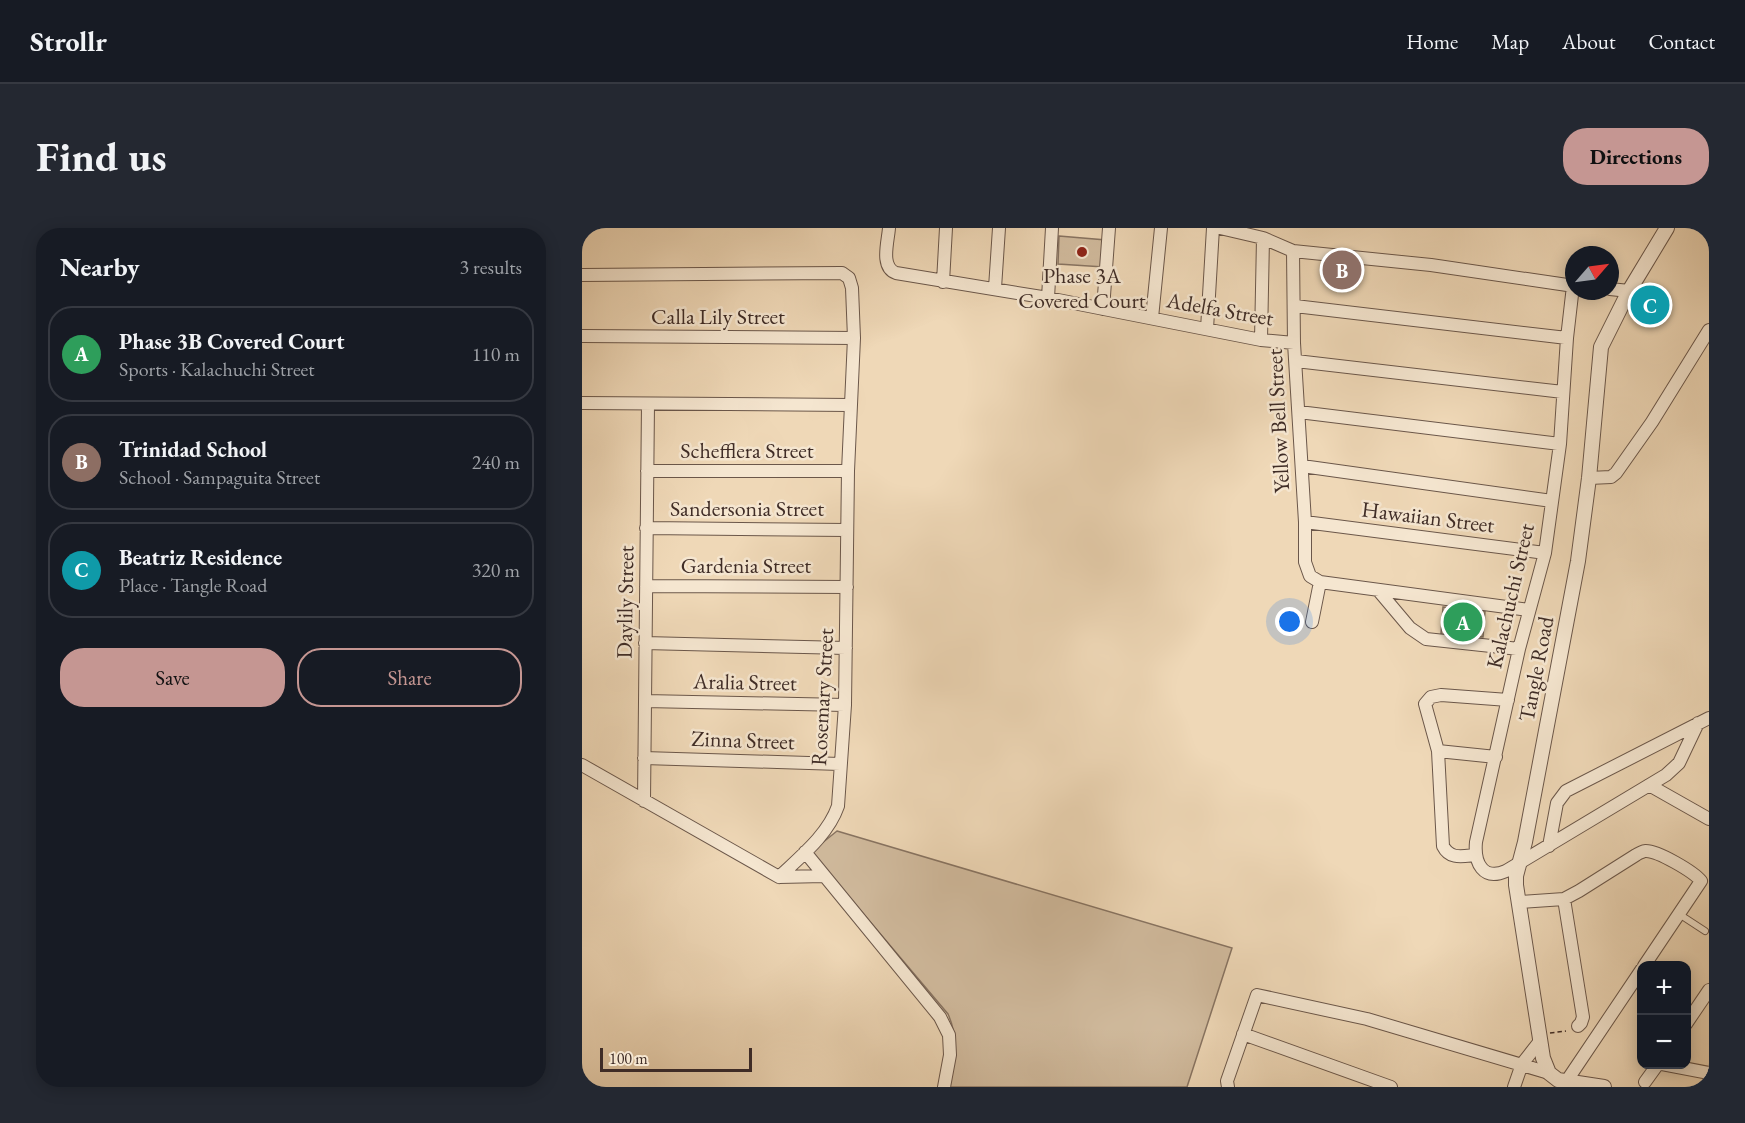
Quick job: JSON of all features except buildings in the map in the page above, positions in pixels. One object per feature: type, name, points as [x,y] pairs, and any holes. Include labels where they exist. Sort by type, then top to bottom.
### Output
[{"type":"street","name":"Adelfa Street","points":[[889,228],[886,265],[890,271],[943,282],[995,288],[1261,340],[1294,343]]},
{"type":"street","points":[[943,282],[946,228]]},
{"type":"street","points":[[995,288],[999,228]]},
{"type":"street","points":[[1048,298],[1052,228]]},
{"type":"street","points":[[1103,309],[1109,228]]},
{"type":"street","points":[[1152,318],[1161,228]]},
{"type":"street","points":[[1207,329],[1213,228]]},
{"type":"street","points":[[1220,228],[1263,238],[1293,251],[1431,265],[1565,285]]},
{"type":"street","name":"Tangle Road","points":[[1549,1073],[1543,1058],[1516,876],[1525,842],[1578,561],[1589,478],[1601,347],[1629,291],[1667,228]]},
{"type":"street","points":[[1261,340],[1263,238]]},
{"type":"street","name":"Yellow Bell Street","points":[[1293,251],[1294,343],[1305,522],[1305,562],[1310,576],[1320,582]]},
{"type":"street","name":"Rosemary Street","points":[[582,275],[842,273],[849,278],[852,288],[854,338],[848,471],[845,705],[838,806],[834,818],[779,878]]},
{"type":"street","points":[[1619,290],[1629,291]]},
{"type":"street","name":"Kalachuchi Street","points":[[1476,855],[1476,842],[1519,649],[1545,553],[1560,444],[1567,338],[1572,300]]},
{"type":"street","points":[[1295,306],[1567,338]]},
{"type":"street","points":[[1589,478],[1611,477],[1616,473],[1652,422],[1709,330]]},
{"type":"street","name":"Calla Lily Street","points":[[582,336],[854,338]]},
{"type":"street","points":[[1296,361],[1563,392]]},
{"type":"street","points":[[582,403],[850,405]]},
{"type":"street","name":"Daylily Street","points":[[644,801],[648,404]]},
{"type":"street","points":[[1299,412],[1560,444]]},
{"type":"street","points":[[1302,465],[1552,501]]},
{"type":"street","name":"Schefflera Street","points":[[647,471],[848,471]]},
{"type":"street","name":"Hawaiian Street","points":[[1305,522],[1545,553]]},
{"type":"street","name":"Sandersonia Street","points":[[646,528],[847,530]]},
{"type":"street","points":[[1312,622],[1320,582],[1529,610]]},
{"type":"street","name":"Gardenia Street","points":[[646,586],[847,587]]},
{"type":"street","points":[[1378,590],[1410,628],[1426,639],[1519,649]]},
{"type":"street","points":[[645,642],[846,648]]},
{"type":"street","points":[[1508,700],[1441,694],[1428,699],[1425,704],[1438,751],[1443,846],[1450,855],[1476,855],[1486,873],[1493,875],[1506,871],[1666,775],[1679,763],[1703,721]]},
{"type":"street","name":"Aralia Street","points":[[645,701],[845,705]]},
{"type":"street","points":[[1549,846],[1557,803],[1566,791],[1703,721]]},
{"type":"street","points":[[1438,751],[1496,758]]},
{"type":"street","name":"Zinna Street","points":[[644,758],[840,764]]},
{"type":"street","points":[[582,765],[779,878],[824,876]]},
{"type":"street","points":[[1649,785],[1709,819]]},
{"type":"street","points":[[1519,902],[1564,898],[1580,891],[1645,851],[1655,853],[1688,870],[1701,881],[1646,961]]},
{"type":"street","points":[[805,852],[940,1017],[949,1035],[950,1055],[944,1087]]},
{"type":"street","points":[[1564,898],[1583,1017],[1578,1026]]},
{"type":"street","points":[[1566,1082],[1637,975]]},
{"type":"street","points":[[1691,1017],[1709,990]]},
{"type":"street","points":[[1228,1087],[1227,1081],[1255,998],[1257,995],[1262,995],[1367,1019],[1522,1064],[1549,1073],[1553,1078],[1566,1082],[1604,1087]]},
{"type":"street","points":[[1243,1034],[1391,1087]]},
{"type":"street","points":[[1514,1087],[1522,1064],[1540,1038]]},
{"type":"street","points":[[1645,1082],[1656,1069]]},
{"type":"street","points":[[1684,1069],[1709,1073]]},
{"type":"lane","points":[[1679,914],[1705,931]]},
{"type":"path","points":[[1540,1038],[1578,1026]]},
{"type":"shaded area","name":"Phase 3A Covered Court","points":[[1059,236],[1106,240],[1104,267],[1058,264]]},
{"type":"shaded area","points":[[1443,607],[1485,611],[1483,637],[1441,634]]},
{"type":"shaded area","points":[[837,831],[1232,948],[1187,1087],[948,1087],[955,1042],[948,1014],[811,852]]},
{"type":"place","name":"Phase 3A Covered Court","points":[[1082,252]]},
{"type":"place","name":"Trinidad School","points":[[1342,270]]},
{"type":"place","name":"Beatriz Residence","points":[[1650,305]]},
{"type":"place","name":"Phase 3B Covered Court","points":[[1463,622]]}]
